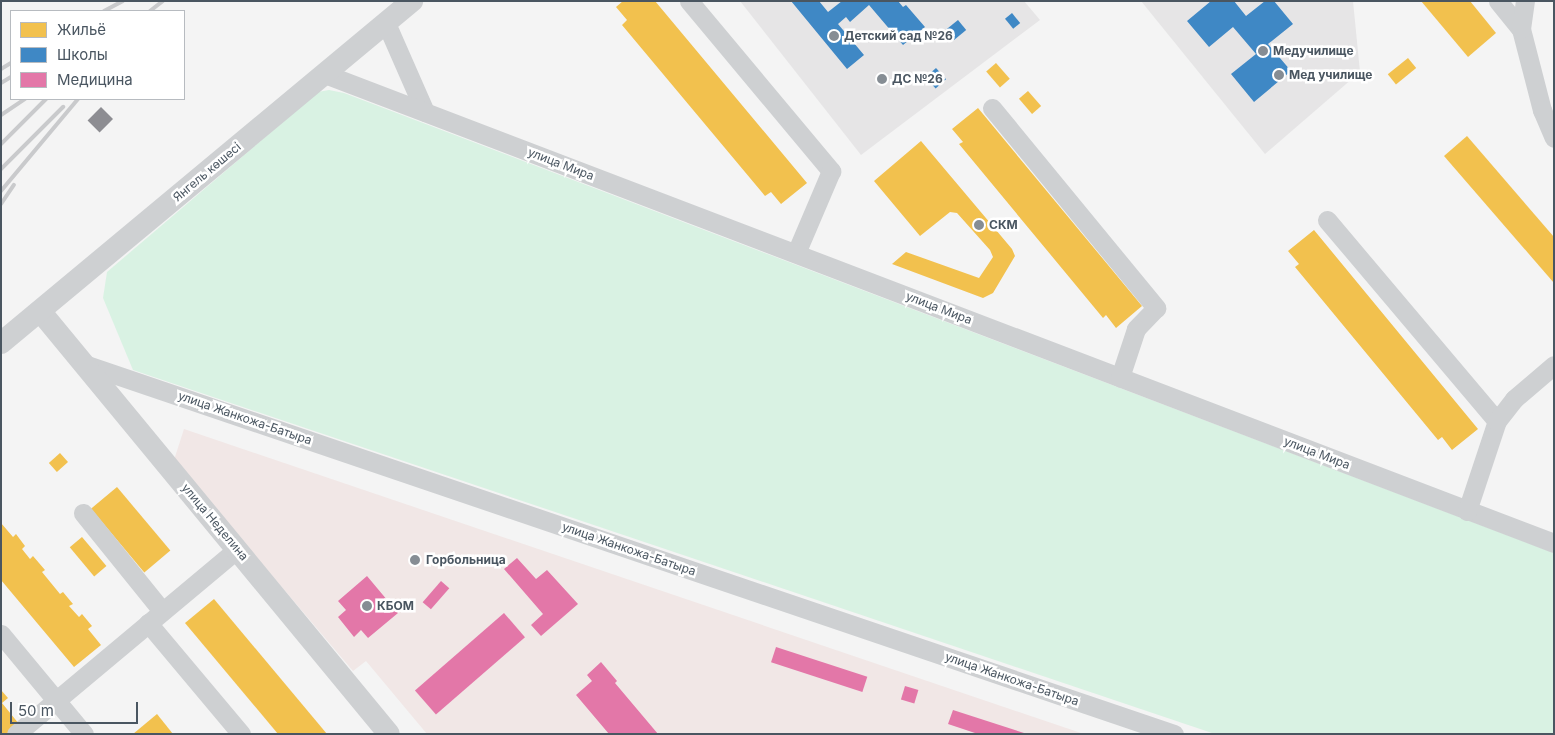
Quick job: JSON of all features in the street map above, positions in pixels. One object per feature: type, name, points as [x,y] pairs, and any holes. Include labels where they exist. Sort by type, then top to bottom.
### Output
[{"type":"street","name":"Янгель көшесі","points":[[1,344],[412,1]]},
{"type":"street","points":[[689,1],[831,171],[796,253]]},
{"type":"street","points":[[1498,1],[1520,29],[1542,110],[1554,138]]},
{"type":"street","points":[[1520,29],[1525,1]]},
{"type":"street","points":[[386,23],[424,112]]},
{"type":"street","name":"улица Мира","points":[[325,74],[1554,543]]},
{"type":"street","points":[[992,108],[1156,308],[1136,329],[1120,377]]},
{"type":"street","points":[[1327,220],[1497,421]]},
{"type":"street","name":"улица Неделина","points":[[40,311],[389,734]]},
{"type":"street","name":"улица Жанкожа-Батыра","points":[[84,364],[1174,734]]},
{"type":"street","points":[[1467,511],[1497,421],[1514,399],[1554,365]]},
{"type":"street","points":[[83,513],[155,617],[241,734]]},
{"type":"street","points":[[16,734],[237,549]]},
{"type":"street","points":[[1,634],[84,734]]},
{"type":"shaded area","name":"ДС №26","points":[[740,1],[1024,1],[1040,20],[861,155]]},
{"type":"shaded area","name":"Мед училище","points":[[1141,1],[1353,1],[1360,72],[1265,154]]},
{"type":"shaded area","name":"Горбольница","points":[[184,429],[1084,734],[427,734],[366,661],[353,671],[174,460]]},
{"type":"green space","points":[[329,90],[344,93],[1554,553],[1554,734],[1215,734],[133,370],[103,298],[107,272],[318,92]]},
{"type":"building: Жильё","points":[[623,1],[655,1],[807,183],[781,204],[771,192],[765,196],[622,25],[627,20],[616,7]]},
{"type":"building: Жильё","points":[[1421,1],[1470,1],[1496,33],[1468,57]]},
{"type":"building: Жильё","points":[[1408,58],[1416,68],[1396,84],[1388,74]]},
{"type":"building: Жильё","points":[[996,63],[1010,79],[1000,87],[986,72]]},
{"type":"building: Жильё","points":[[1028,91],[1041,106],[1032,114],[1019,99]]},
{"type":"building: Жильё","points":[[978,108],[1142,306],[1116,328],[1106,315],[1103,318],[959,144],[963,142],[952,129]]},
{"type":"building: Жильё","points":[[1467,136],[1554,237],[1554,283],[1444,156]]},
{"type":"building: Жильё","name":"СКМ","points":[[921,141],[1012,249],[1015,256],[993,293],[983,298],[892,264],[906,252],[979,278],[993,257],[990,250],[957,213],[950,212],[920,236],[874,181]]},
{"type":"building: Жильё","points":[[1314,230],[1478,429],[1452,450],[1442,437],[1438,440],[1295,267],[1299,264],[1288,251]]},
{"type":"building: Жильё","points":[[60,453],[68,462],[57,472],[49,463]]},
{"type":"building: Жильё","points":[[117,487],[170,551],[144,572],[91,509]]},
{"type":"building: Жильё","points":[[1,523],[13,537],[16,534],[25,546],[22,549],[30,559],[33,556],[45,570],[42,572],[60,594],[63,592],[73,604],[69,606],[79,617],[82,614],[92,626],[88,629],[101,645],[74,667],[1,580]]},
{"type":"building: Жильё","points":[[82,537],[106,566],[94,576],[70,547]]},
{"type":"building: Жильё","points":[[214,599],[327,734],[278,734],[185,623]]},
{"type":"building: Жильё","points":[[1,690],[8,698],[2,703],[19,724],[7,734],[1,734]]},
{"type":"building: Жильё","points":[[157,714],[173,734],[133,734]]},
{"type":"building: Школы","name":"Детский сад №26","points":[[791,1],[819,1],[828,12],[842,1],[898,1],[903,7],[906,5],[925,27],[903,45],[869,5],[850,22],[846,17],[838,24],[864,55],[847,69]]},
{"type":"building: Школы","name":"Медучилище","points":[[1211,1],[1234,1],[1246,16],[1265,1],[1274,1],[1293,24],[1268,44],[1291,71],[1254,102],[1231,74],[1256,54],[1233,27],[1209,47],[1187,21]]},
{"type":"building: Школы","points":[[1012,13],[1020,23],[1013,29],[1005,19]]},
{"type":"building: Школы","points":[[958,20],[966,30],[954,40],[946,30]]},
{"type":"building: Школы","points":[[936,68],[946,79],[936,89],[926,77]]},
{"type":"building: Медицина","points":[[517,558],[536,579],[547,570],[578,604],[541,636],[531,625],[543,614],[504,569]]},
{"type":"building: Медицина","name":"КБОМ","points":[[367,576],[398,613],[368,638],[361,630],[354,637],[338,617],[346,610],[338,601]]},
{"type":"building: Медицина","points":[[441,581],[449,588],[431,609],[423,602]]},
{"type":"building: Медицина","points":[[504,613],[525,637],[436,715],[415,690]]},
{"type":"building: Медицина","points":[[776,647],[867,677],[862,692],[771,662]]},
{"type":"building: Медицина","points":[[601,662],[617,681],[615,683],[658,734],[609,734],[576,695],[592,681],[587,675]]},
{"type":"building: Медицина","points":[[905,686],[918,690],[914,703],[901,699]]},
{"type":"building: Медицина","points":[[953,710],[1024,734],[978,734],[948,724]]},
{"type":"building: Промзона","points":[[101,107],[113,119],[100,132],[88,120]]},
{"type":"railway","points":[[106,10],[123,1]]},
{"type":"railway","points":[[151,10],[163,1]]},
{"type":"railway","points":[[1,69],[10,64]]},
{"type":"railway","points":[[1,83],[10,78]]},
{"type":"railway","points":[[1,115],[24,100]]},
{"type":"railway","points":[[1,144],[45,100]]},
{"type":"railway","points":[[1,191],[77,100]]},
{"type":"railway","points":[[1,169],[63,107]]},
{"type":"railway","points":[[1,204],[14,185]]},
{"type":"place","name":"Детский сад №26","points":[[834,36]]},
{"type":"place","name":"Медучилище","points":[[1263,51]]},
{"type":"place","name":"Мед училище","points":[[1279,75]]},
{"type":"place","name":"ДС №26","points":[[882,79]]},
{"type":"place","name":"СКМ","points":[[979,225]]},
{"type":"place","name":"Горбольница","points":[[415,560]]},
{"type":"place","name":"КБОМ","points":[[367,606]]}]
